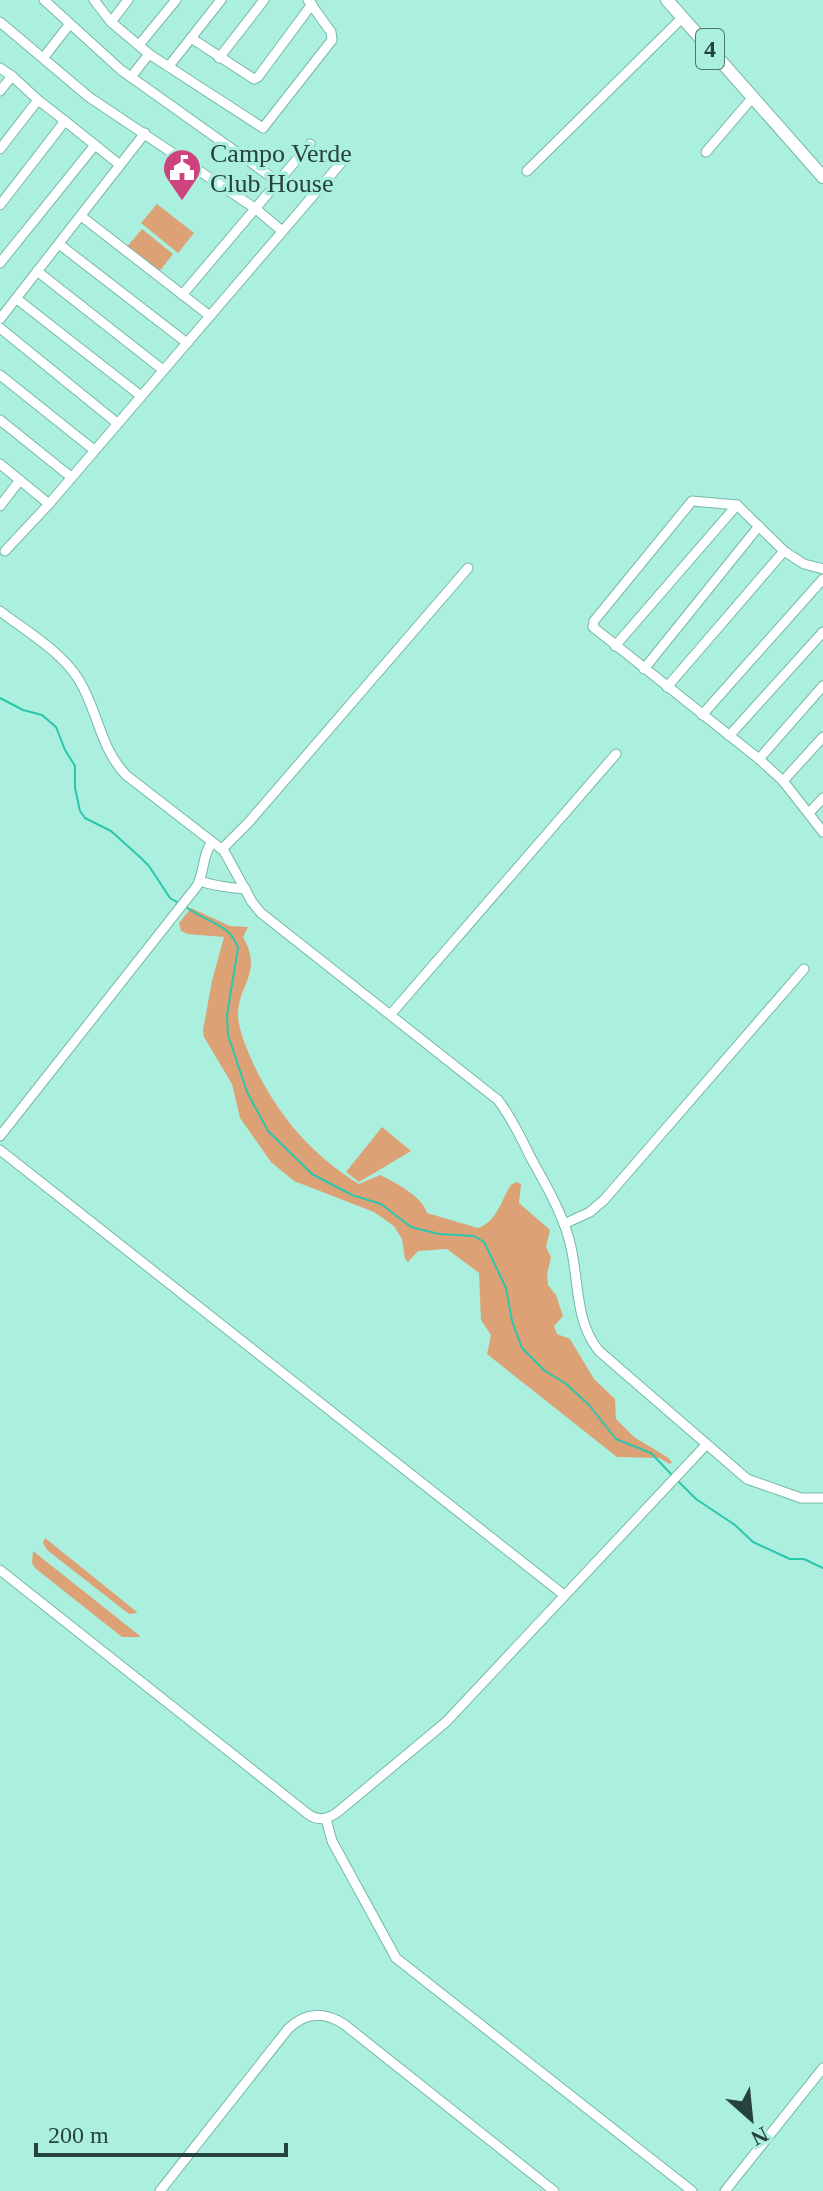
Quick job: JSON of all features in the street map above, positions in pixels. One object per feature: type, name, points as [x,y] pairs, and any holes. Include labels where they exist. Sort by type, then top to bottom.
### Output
[{"type":"highway","name":"4","points":[[667,0],[823,177]]},
{"type":"street","points":[[44,0],[131,77],[277,181]]},
{"type":"street","points":[[94,0],[111,22],[149,54],[259,127],[266,127],[332,40],[331,32],[310,2],[254,79],[191,38]]},
{"type":"street","points":[[111,22],[128,0]]},
{"type":"street","points":[[139,45],[176,0]]},
{"type":"street","points":[[169,66],[221,0]]},
{"type":"street","points":[[219,58],[264,0]]},
{"type":"street","points":[[527,171],[683,17]]},
{"type":"street","points":[[0,22],[89,97],[256,209],[282,231]]},
{"type":"street","points":[[44,57],[69,25]]},
{"type":"street","points":[[131,77],[149,54]]},
{"type":"street","points":[[0,68],[120,165]]},
{"type":"street","points":[[0,91],[12,76]]},
{"type":"street","points":[[706,152],[753,97]]},
{"type":"street","points":[[0,149],[38,100]]},
{"type":"street","points":[[0,205],[65,121]]},
{"type":"street","points":[[0,319],[145,133]]},
{"type":"street","points":[[182,295],[310,144]]},
{"type":"street","points":[[0,263],[95,145]]},
{"type":"street","points":[[5,551],[49,504],[341,163]]},
{"type":"street","points":[[81,216],[210,316]]},
{"type":"street","points":[[59,244],[187,343]]},
{"type":"street","points":[[37,271],[163,370]]},
{"type":"street","points":[[17,299],[141,396]]},
{"type":"street","points":[[0,328],[117,423]]},
{"type":"street","points":[[0,375],[94,450]]},
{"type":"street","points":[[0,420],[71,477]]},
{"type":"street","points":[[0,464],[49,504]]},
{"type":"street","points":[[0,506],[20,480]]},
{"type":"street","points":[[823,569],[804,564],[784,551],[737,505],[692,501],[594,621],[594,629],[783,781],[823,832]]},
{"type":"street","points":[[615,646],[737,505]]},
{"type":"street","points":[[644,669],[759,526]]},
{"type":"street","points":[[667,687],[784,551]]},
{"type":"street","points":[[222,849],[248,823],[468,568]]},
{"type":"street","points":[[702,715],[823,579]]},
{"type":"street","points":[[0,611],[75,674],[88,695],[108,750],[122,771],[222,849],[261,913],[496,1098],[523,1142],[564,1224],[573,1255],[581,1318],[594,1345],[706,1445],[755,1483],[801,1498],[822,1500]]},
{"type":"street","points":[[729,736],[823,632]]},
{"type":"street","points":[[759,759],[823,686]]},
{"type":"street","points":[[783,781],[823,737]]},
{"type":"street","points":[[391,1014],[616,754]]},
{"type":"street","points":[[809,813],[823,798]]},
{"type":"street","points":[[0,1136],[200,881],[206,851],[212,842]]},
{"type":"street","points":[[200,881],[237,891],[245,888]]},
{"type":"street","points":[[564,1224],[590,1212],[604,1200],[804,969]]},
{"type":"street","points":[[0,1150],[564,1595]]},
{"type":"street","points":[[0,1570],[308,1814],[317,1819],[326,1819],[442,1726],[706,1445]]},
{"type":"street","points":[[326,1819],[332,1841],[396,1958],[692,2191]]},
{"type":"street","points":[[160,2191],[288,2029],[298,2020],[315,2015],[327,2016],[345,2025],[554,2191]]},
{"type":"street","points":[[725,2191],[823,2068]]},
{"type":"shaded area","points":[[157,204],[194,233],[178,253],[141,223]]},
{"type":"shaded area","points":[[142,229],[173,254],[158,273],[126,248]]},
{"type":"shaded area","points":[[191,908],[230,926],[248,927],[243,937],[251,959],[239,1003],[239,1026],[252,1061],[272,1098],[296,1131],[325,1159],[359,1184],[380,1175],[414,1196],[427,1213],[478,1228],[494,1216],[511,1185],[516,1182],[521,1184],[519,1203],[550,1230],[546,1247],[551,1257],[548,1285],[556,1295],[563,1316],[554,1326],[557,1334],[570,1339],[594,1379],[615,1399],[616,1419],[634,1437],[667,1457],[672,1462],[670,1464],[659,1458],[617,1457],[487,1354],[491,1335],[481,1320],[479,1273],[447,1249],[418,1251],[408,1262],[402,1239],[394,1226],[374,1212],[294,1181],[271,1162],[240,1118],[232,1084],[204,1037],[212,981],[224,937],[181,931],[179,923]]},
{"type":"shaded area","points":[[382,1127],[411,1151],[359,1182],[346,1172]]},
{"type":"shaded area","points":[[45,1538],[137,1612],[129,1614],[47,1550],[43,1543]]},
{"type":"shaded area","points":[[33,1551],[140,1637],[122,1637],[35,1568]]},
{"type":"waterway","points":[[0,698],[23,710],[42,715],[56,727],[75,766],[75,788],[80,811],[85,818],[111,831],[141,858],[170,898],[177,902]]},
{"type":"waterway","points":[[186,907],[223,928],[238,948],[227,1015],[228,1035],[247,1092],[268,1131],[312,1174],[352,1195],[381,1204],[411,1227],[439,1234],[474,1236],[484,1242],[506,1288],[512,1321],[522,1348],[545,1371],[565,1383],[589,1405],[616,1439],[651,1453],[671,1474]]},
{"type":"waterway","points":[[679,1482],[696,1499],[735,1525],[753,1542],[790,1559],[804,1559],[823,1568]]},
{"type":"place","name":"Campo Verde Club House","points":[[182,202]]}]
